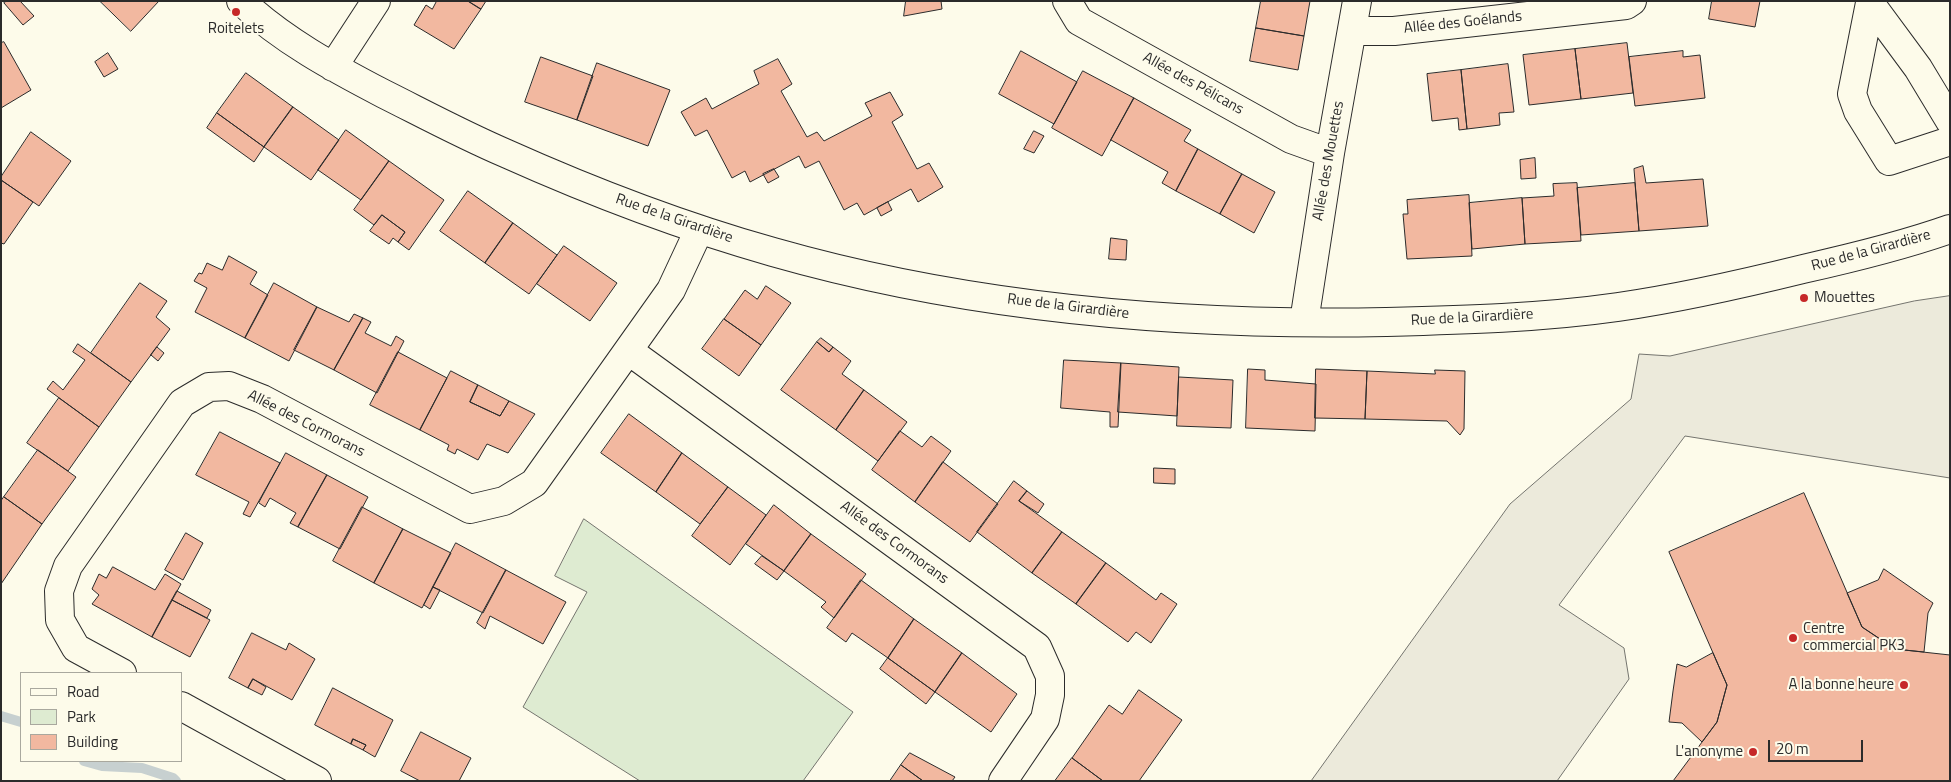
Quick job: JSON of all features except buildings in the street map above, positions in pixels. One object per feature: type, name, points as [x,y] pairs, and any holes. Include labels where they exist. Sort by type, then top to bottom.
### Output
[{"type":"street","name":"Rue de la Girardière","points":[[242,1],[259,18],[333,67],[465,135],[562,179],[699,230],[777,254],[870,276],[970,294],[1084,311],[1215,320],[1304,322],[1459,320],[1563,314],[1620,307],[1729,288],[1865,254],[1950,229]]},
{"type":"street","points":[[333,67],[376,1]]},
{"type":"street","name":"Allée des Pélicans","points":[[1066,1],[1079,21],[1291,139],[1330,153]]},
{"type":"street","name":"Allée des Mouettes","points":[[1304,322],[1330,153],[1357,1]]},
{"type":"street","name":"Allée des Goélands","points":[[1352,31],[1404,30],[1626,5],[1632,1]]},
{"type":"street","points":[[1870,2],[1918,68],[1950,121]]},
{"type":"street","points":[[1870,2],[1852,94],[1858,111],[1889,161],[1950,141]]},
{"type":"street","name":"Allée des Cormorans","points":[[120,672],[76,648],[60,620],[59,591],[68,566],[182,403],[209,387],[229,386],[262,399],[470,509],[504,501],[534,483],[629,351],[671,290],[699,230]]},
{"type":"street","name":"Allée des Cormorans","points":[[629,351],[1037,647],[1050,676],[1050,695],[1045,719],[1003,781]]},
{"type":"street","points":[[182,707],[317,781]]},
{"type":"green space","points":[[584,519],[853,712],[803,781],[640,781],[523,707],[587,592],[555,576]]},
{"type":"shaded area","points":[[1950,296],[1950,478],[1685,436],[1559,605],[1624,648],[1629,679],[1557,781],[1311,781],[1510,504],[1631,399],[1639,354],[1670,356],[1914,301]]},
{"type":"waterway","points":[[1,716],[20,722]]},
{"type":"waterway","points":[[88,762],[102,766],[142,768],[173,778],[176,781]]},
{"type":"place","name":"Roitelets","points":[[236,12]]},
{"type":"place","name":"Mouettes","points":[[1804,298]]},
{"type":"place","name":"Centre commercial PK3","points":[[1793,638]]},
{"type":"place","name":"A la bonne heure","points":[[1904,685]]},
{"type":"place","name":"L'anonyme","points":[[1753,752]]}]
